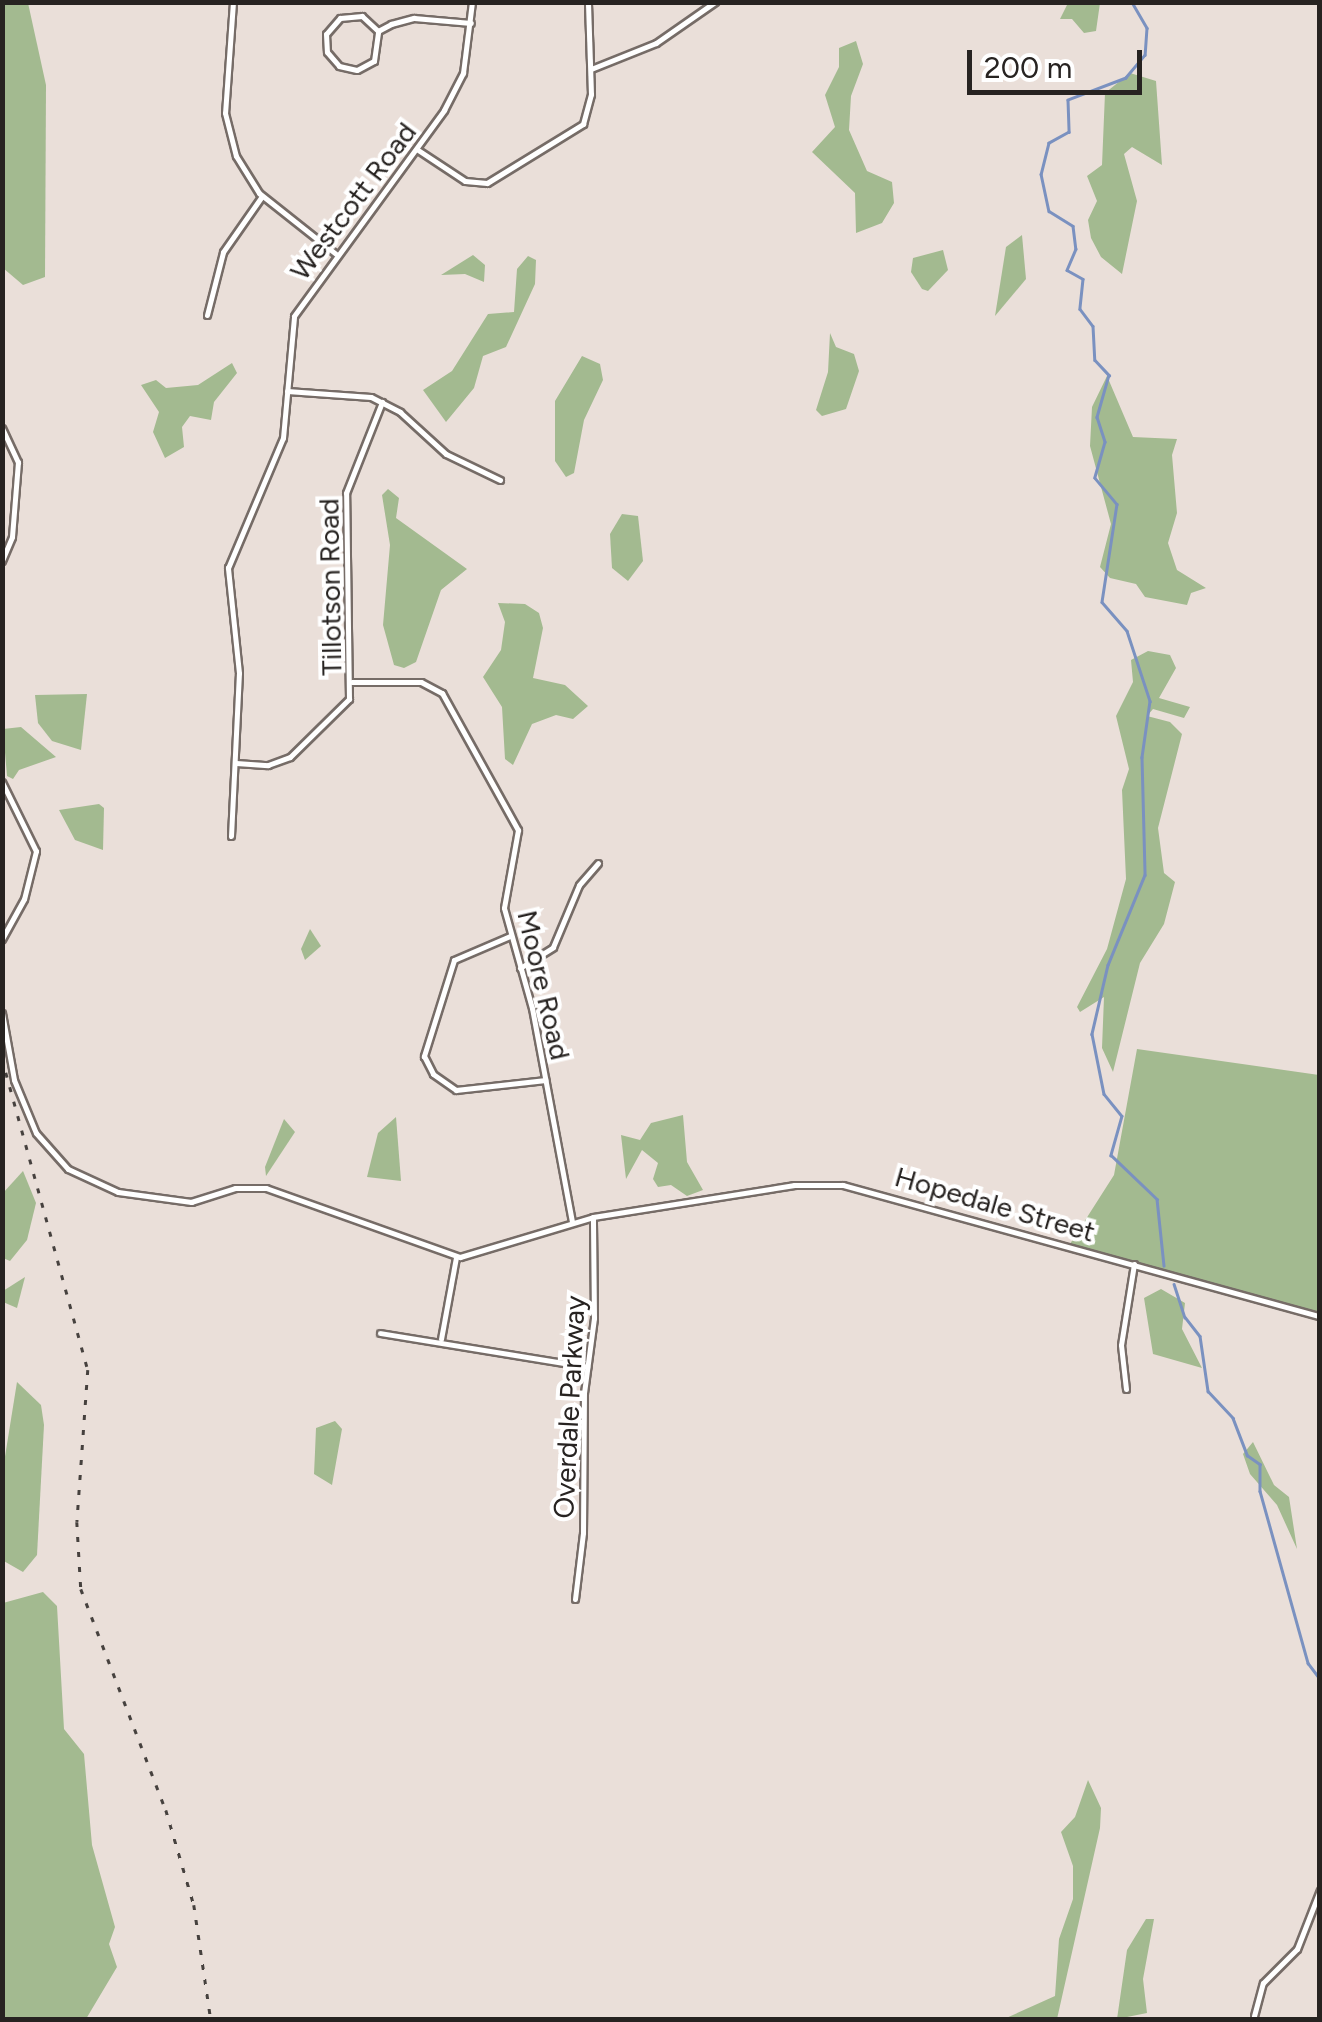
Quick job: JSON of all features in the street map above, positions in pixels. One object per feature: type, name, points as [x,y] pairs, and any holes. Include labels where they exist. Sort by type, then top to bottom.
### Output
[{"type":"street","points":[[233,2],[225,114],[236,156],[262,196],[336,254]]},
{"type":"street","name":"Westcott Road","points":[[231,836],[239,673],[228,568],[283,438],[294,316],[336,254],[418,150],[456,90],[472,2]]},
{"type":"street","points":[[418,150],[466,181],[495,180],[586,120],[591,69],[588,2]]},
{"type":"street","points":[[591,69],[656,43],[715,2]]},
{"type":"street","points":[[362,16],[378,31],[380,50],[364,68],[344,69],[327,52],[328,29],[340,18],[362,16]]},
{"type":"street","points":[[378,31],[414,18],[471,23]]},
{"type":"street","points":[[207,315],[223,252],[262,196]]},
{"type":"street","points":[[287,390],[347,392],[382,402],[446,454],[500,480]]},
{"type":"street","name":"Tillotson Road","points":[[236,763],[290,757],[346,706],[352,682],[346,493],[382,402]]},
{"type":"street","points":[[2,428],[18,462],[12,537],[2,561]]},
{"type":"street","name":"Moore Road","points":[[352,682],[422,682],[452,704],[518,830],[504,891],[510,936],[546,1080],[572,1221]]},
{"type":"street","points":[[2,782],[36,851],[26,894],[2,939]]},
{"type":"street","points":[[520,968],[558,940],[576,892],[598,863]]},
{"type":"street","points":[[510,936],[454,960],[426,1040],[426,1062],[443,1083],[463,1091],[546,1080]]},
{"type":"street","points":[[2,1012],[28,1118],[61,1163],[82,1179],[118,1192],[182,1202],[266,1188],[326,1204],[413,1246],[456,1257],[441,1339]]},
{"type":"street","name":"Hopedale Street","points":[[456,1257],[593,1216],[843,1184],[1320,1316]]},
{"type":"street","name":"Overdale Parkway","points":[[575,1598],[587,1367],[595,1302],[593,1216]]},
{"type":"street","points":[[1126,1389],[1121,1346],[1134,1264]]},
{"type":"street","points":[[380,1333],[441,1339],[587,1367]]},
{"type":"street","points":[[1254,2012],[1263,1982],[1297,1950],[1320,1890]]},
{"type":"green space","points":[[2,3],[28,3],[46,85],[45,277],[23,285],[3,268]]},
{"type":"green space","points":[[1068,3],[1100,3],[1096,31],[1084,33],[1072,19],[1060,19]]},
{"type":"green space","points":[[856,41],[863,64],[851,96],[849,130],[867,171],[892,182],[894,203],[882,223],[856,233],[855,193],[812,152],[835,127],[825,95],[839,67],[839,48]]},
{"type":"green space","points":[[1130,73],[1156,81],[1162,165],[1132,147],[1124,154],[1137,201],[1122,274],[1101,257],[1091,238],[1088,220],[1097,201],[1087,176],[1102,165],[1105,93]]},
{"type":"green space","points":[[1022,235],[1026,279],[995,316],[1006,247]]},
{"type":"green space","points":[[943,250],[948,270],[928,291],[922,289],[911,272],[913,258]]},
{"type":"green space","points":[[473,255],[485,265],[484,282],[465,274],[441,275]]},
{"type":"green space","points":[[528,256],[536,260],[535,284],[506,347],[483,356],[474,388],[446,422],[423,390],[452,371],[488,314],[514,312],[517,269]]},
{"type":"green space","points":[[830,333],[836,347],[854,354],[859,371],[846,409],[822,416],[816,410],[828,372]]},
{"type":"green space","points":[[582,356],[600,364],[603,380],[584,420],[574,473],[566,477],[555,461],[555,401]]},
{"type":"green space","points":[[232,363],[237,373],[214,402],[211,420],[190,416],[182,427],[184,447],[165,458],[153,432],[159,412],[141,385],[156,380],[166,388],[198,385]]},
{"type":"green space","points":[[1107,376],[1133,437],[1177,439],[1172,455],[1177,513],[1168,543],[1177,570],[1206,588],[1191,593],[1187,605],[1145,597],[1136,584],[1110,578],[1100,567],[1111,524],[1090,446],[1092,407]]},
{"type":"green space","points":[[388,489],[399,498],[396,518],[467,569],[441,590],[416,662],[404,668],[394,665],[383,625],[390,545],[382,495]]},
{"type":"green space","points":[[622,514],[638,516],[643,561],[628,581],[612,568],[610,534]]},
{"type":"green space","points":[[498,603],[525,604],[539,613],[543,628],[533,678],[565,685],[588,706],[573,719],[556,715],[532,724],[513,765],[505,759],[502,707],[483,677],[501,650],[505,622]]},
{"type":"green space","points":[[1148,651],[1170,655],[1176,668],[1159,698],[1190,707],[1184,718],[1153,709],[1147,716],[1170,722],[1182,734],[1158,828],[1164,873],[1175,882],[1164,924],[1140,963],[1113,1072],[1102,1048],[1104,997],[1080,1012],[1077,1007],[1107,949],[1126,879],[1122,790],[1129,769],[1116,716],[1133,682],[1131,660]]},
{"type":"green space","points":[[87,694],[81,750],[52,741],[38,723],[35,695]]},
{"type":"green space","points":[[21,727],[56,757],[19,770],[13,779],[7,776],[3,729]]},
{"type":"green space","points":[[99,804],[104,808],[103,850],[75,840],[59,810]]},
{"type":"green space","points":[[310,929],[321,946],[305,960],[301,949]]},
{"type":"green space","points":[[1137,1049],[1319,1075],[1319,1313],[1070,1244],[1114,1175]]},
{"type":"green space","points":[[683,1115],[687,1162],[703,1190],[687,1196],[671,1185],[658,1187],[653,1179],[658,1163],[642,1150],[626,1179],[621,1135],[640,1140],[651,1123]]},
{"type":"green space","points":[[396,1117],[401,1181],[367,1177],[378,1133]]},
{"type":"green space","points":[[284,1119],[295,1132],[266,1176],[265,1167]]},
{"type":"green space","points":[[23,1171],[36,1203],[27,1240],[10,1261],[3,1258],[3,1193]]},
{"type":"green space","points":[[25,1277],[17,1308],[3,1302],[3,1291]]},
{"type":"green space","points":[[1161,1289],[1185,1303],[1182,1329],[1202,1368],[1153,1354],[1144,1298]]},
{"type":"green space","points":[[17,1382],[41,1405],[44,1425],[37,1555],[23,1572],[2,1560],[3,1469]]},
{"type":"green space","points":[[335,1421],[342,1429],[332,1485],[314,1474],[316,1428]]},
{"type":"green space","points":[[1253,1442],[1274,1485],[1289,1497],[1297,1549],[1277,1505],[1250,1474],[1243,1454]]},
{"type":"green space","points":[[43,1592],[57,1606],[64,1729],[84,1754],[92,1845],[115,1927],[109,1944],[117,1967],[86,2019],[3,2019],[3,1603]]},
{"type":"green space","points":[[1088,1780],[1101,1808],[1100,1828],[1057,2019],[1004,2019],[1055,1996],[1059,1939],[1073,1899],[1073,1866],[1061,1832],[1075,1817]]},
{"type":"green space","points":[[1146,1919],[1154,1919],[1143,1979],[1147,2013],[1117,2019],[1127,1950]]},
{"type":"waterway","points":[[1132,2],[1147,28],[1145,55],[1126,78],[1068,100],[1069,132],[1049,143],[1041,174],[1049,211],[1073,226],[1076,249],[1067,270],[1083,279],[1080,309],[1093,326],[1095,360],[1109,375],[1097,417],[1105,442],[1095,478],[1117,504],[1102,602],[1127,631],[1150,701],[1142,757],[1145,875],[1108,965],[1092,1034],[1104,1094],[1122,1116],[1111,1155],[1157,1199],[1164,1266]]},
{"type":"waterway","points":[[1174,1284],[1185,1317],[1200,1336],[1208,1391],[1233,1418],[1247,1455],[1260,1464],[1260,1491],[1308,1663],[1320,1679]]},
{"type":"railway","points":[[2,1058],[88,1370],[77,1522],[81,1589],[166,1810],[194,1905],[211,2020]]}]
